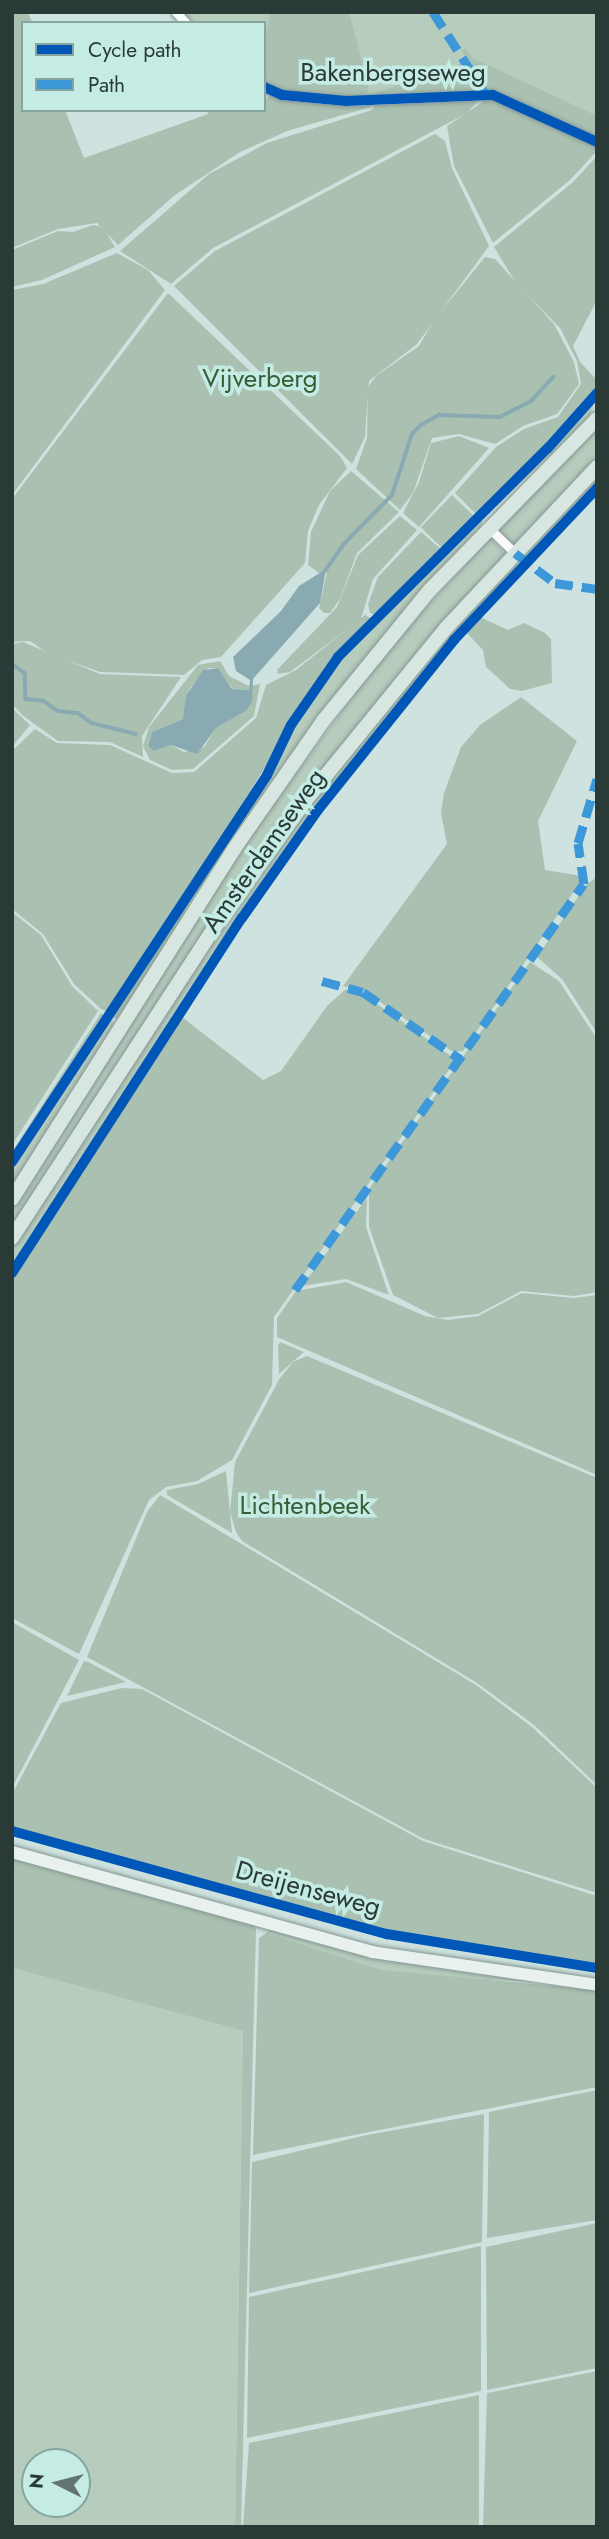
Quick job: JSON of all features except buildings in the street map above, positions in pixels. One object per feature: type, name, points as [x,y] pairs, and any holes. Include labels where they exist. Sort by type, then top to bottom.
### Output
[{"type":"main road","name":"Amsterdamseweg","points":[[12,1199],[279,783],[375,655],[489,528],[597,419]]},
{"type":"main road","name":"Amsterdamseweg","points":[[12,1238],[263,857],[377,708],[515,553],[597,467]]},
{"type":"main road","name":"Dreijenseweg","points":[[12,1852],[372,1952],[597,1985]]},
{"type":"street","name":"Bakenbergseweg","points":[[266,88],[282,95],[346,101],[493,94],[597,142]]},
{"type":"street","points":[[489,528],[515,553]]},
{"type":"green space","points":[[12,12],[28,12],[31,21],[21,21],[21,112],[66,112],[84,158],[208,112],[266,112],[266,99],[274,94],[371,103],[371,107],[290,130],[240,152],[175,195],[118,245],[97,223],[58,229],[12,248]]},
{"type":"green space","points":[[179,12],[597,12],[597,139],[489,91],[346,98],[266,84],[266,21],[188,21]]},
{"type":"green space","points":[[271,12],[349,12],[369,90],[363,97],[282,92],[266,86],[266,31]]},
{"type":"green space","points":[[465,48],[473,58],[597,116],[597,139],[489,91],[462,51]]},
{"type":"green space","points":[[465,62],[482,90],[380,96],[375,93]]},
{"type":"green space","points":[[490,97],[597,144],[597,151],[570,180],[493,243],[454,166],[447,126]]},
{"type":"green space","points":[[481,98],[467,113],[213,248],[171,284],[120,251],[209,174],[267,143],[372,110],[377,102]]},
{"type":"green space","points":[[435,134],[445,141],[452,168],[489,246],[417,344],[369,381],[365,437],[352,464],[174,286],[215,251]]},
{"type":"green space","points":[[597,156],[597,300],[573,346],[580,362],[597,380],[597,391],[476,514],[455,493],[496,447],[524,429],[558,417],[581,384],[577,361],[560,328],[516,283],[494,247],[573,182]]},
{"type":"green space","points":[[93,225],[103,227],[115,247],[42,280],[12,287],[12,250],[58,231],[73,232]]},
{"type":"green space","points":[[117,253],[148,270],[165,290],[12,495],[12,290],[43,284]]},
{"type":"green space","points":[[485,257],[495,259],[554,324],[574,362],[579,384],[557,414],[523,426],[495,444],[459,434],[432,438],[413,493],[400,510],[356,469],[367,438],[368,387],[376,376],[419,346],[434,320]]},
{"type":"green space","points":[[168,293],[340,456],[347,468],[319,505],[308,531],[305,563],[221,657],[202,660],[184,675],[100,672],[49,654],[30,641],[12,642],[12,499]]},
{"type":"green space","points":[[597,395],[589,419],[482,519],[482,527],[371,651],[274,779],[187,912],[181,909],[339,658],[549,449]]},
{"type":"green space","points":[[597,427],[597,459],[516,544],[510,542],[498,528]]},
{"type":"green space","points":[[459,436],[489,448],[419,527],[403,513],[419,482],[431,443]]},
{"type":"green space","points":[[351,471],[399,512],[357,553],[340,599],[330,613],[324,613],[319,608],[327,572],[319,573],[308,565],[311,532],[330,491]]},
{"type":"green space","points":[[597,475],[597,486],[527,559],[524,554]]},
{"type":"green space","points":[[452,495],[474,516],[442,548],[421,527]]},
{"type":"green space","points":[[400,516],[417,530],[373,579],[361,619],[290,672],[278,674],[277,670],[337,607],[358,555]]},
{"type":"green space","points":[[421,532],[441,549],[377,615],[370,613],[368,604],[378,577]]},
{"type":"green space","points":[[489,537],[506,554],[399,675],[300,798],[12,1228],[12,1209],[237,855],[380,659]]},
{"type":"green space","points":[[513,562],[521,565],[413,686],[278,863],[12,1269],[12,1248],[218,933],[333,774]]},
{"type":"green space","points":[[365,615],[373,619],[322,675],[189,890],[106,1011],[101,1009],[74,984],[43,934],[12,909],[12,751],[35,729],[57,743],[110,745],[172,773],[194,772],[256,718],[266,685],[296,670]]},
{"type":"green space","points":[[478,616],[508,630],[524,623],[545,633],[551,639],[552,683],[522,691],[510,689],[486,667],[483,650],[465,631]]},
{"type":"green space","points":[[23,642],[100,674],[181,677],[142,736],[143,757],[110,742],[58,741],[22,715],[12,704],[12,644]]},
{"type":"green space","points":[[220,661],[229,676],[249,686],[249,690],[233,689],[217,668],[208,668],[190,688],[183,719],[152,732],[148,746],[154,751],[171,745],[184,752],[204,747],[216,728],[246,711],[251,686],[260,684],[254,716],[193,769],[172,770],[150,760],[143,746],[149,727],[198,665]]},
{"type":"green space","points":[[521,697],[577,741],[538,821],[545,870],[582,876],[582,880],[463,1051],[453,1052],[364,991],[343,986],[447,844],[441,813],[444,793],[461,747],[480,725]]},
{"type":"green space","points":[[12,708],[30,725],[12,747]]},
{"type":"green space","points":[[597,877],[597,1033],[562,979],[537,957],[586,885]]},
{"type":"green space","points":[[181,909],[187,912],[118,1020],[108,1013]]},
{"type":"green space","points":[[12,912],[41,935],[72,986],[98,1011],[12,1145]]},
{"type":"green space","points":[[530,962],[559,981],[597,1039],[597,1292],[574,1296],[521,1291],[478,1314],[438,1318],[393,1295],[369,1227],[369,1189]]},
{"type":"green space","points":[[346,989],[363,994],[451,1056],[454,1063],[274,1317],[272,1385],[232,1460],[197,1481],[166,1487],[149,1500],[79,1654],[12,1618],[12,1277],[182,1017],[263,1080],[281,1071],[327,1006]]},
{"type":"green space","points":[[101,1013],[103,1015],[12,1158],[12,1152]]},
{"type":"green space","points":[[105,1017],[116,1024],[12,1188],[12,1165]]},
{"type":"green space","points":[[367,1198],[366,1227],[389,1295],[346,1279],[302,1286]]},
{"type":"green space","points":[[346,1282],[425,1316],[448,1320],[478,1316],[522,1293],[574,1298],[597,1295],[597,1475],[277,1337],[277,1318],[296,1291]]},
{"type":"green space","points":[[280,1342],[304,1352],[279,1374],[278,1345]]},
{"type":"green space","name":"Lichtenbeek","points":[[307,1356],[597,1478],[597,1785],[534,1725],[477,1683],[242,1541],[236,1532],[230,1512],[235,1462],[280,1378],[293,1362]]},
{"type":"green space","points":[[226,1471],[232,1533],[167,1495],[167,1490],[198,1484]]},
{"type":"green space","points":[[160,1495],[476,1685],[532,1727],[597,1788],[597,1893],[424,1839],[87,1657],[147,1512]]},
{"type":"green space","points":[[12,1622],[79,1660],[12,1788]]},
{"type":"green space","points":[[84,1661],[88,1662],[126,1682],[67,1696]]},
{"type":"green space","points":[[122,1688],[142,1689],[423,1841],[597,1896],[597,1966],[388,1932],[12,1829],[12,1794],[61,1703]]},
{"type":"green space","points":[[12,1857],[252,1923],[256,1928],[241,2527],[235,2527],[243,2031],[12,1968]]},
{"type":"green space","points":[[272,1929],[546,1982],[454,1979],[382,1970],[268,1934]]},
{"type":"green space","points":[[272,1929],[269,1934],[382,1970],[597,1990],[597,2087],[253,2155],[259,1938]]},
{"type":"green space","points":[[12,1968],[243,2031],[235,2527],[12,2527]]},
{"type":"green space","points":[[597,2090],[597,2220],[487,2238],[489,2112]]},
{"type":"green space","points":[[484,2114],[482,2242],[249,2293],[252,2162],[367,2135]]},
{"type":"green space","points":[[597,2223],[597,2368],[487,2390],[486,2247]]},
{"type":"green space","points":[[481,2246],[481,2391],[247,2438],[249,2297]]},
{"type":"green space","points":[[597,2371],[597,2527],[483,2527],[487,2393]]},
{"type":"green space","points":[[479,2395],[479,2527],[243,2527],[249,2443]]},
{"type":"water","points":[[326,569],[320,603],[253,679],[252,702],[246,711],[216,728],[197,754],[171,745],[154,751],[148,746],[152,732],[183,719],[186,696],[203,670],[218,668],[232,689],[249,690],[250,680],[236,671],[233,657],[281,611],[299,586]]},
{"type":"waterway","points":[[325,571],[343,545],[392,495],[412,434],[421,425],[439,415],[500,417],[531,401],[553,377]]},
{"type":"waterway","points":[[12,664],[25,673],[26,699],[44,701],[58,711],[78,713],[92,723],[136,734]]},
{"type":"marked path","points":[[433,12],[485,93]]},
{"type":"marked path","points":[[515,553],[555,583],[597,589]]},
{"type":"marked path","points":[[295,1290],[584,884],[578,843],[597,779]]},
{"type":"marked path","points":[[322,981],[363,992],[460,1059]]},
{"type":"cycle path","points":[[266,88],[282,95],[346,101],[493,95],[597,142]]},
{"type":"cycle path","points":[[12,1162],[267,775],[291,725],[338,657],[548,448],[597,393]]},
{"type":"cycle path","points":[[12,1273],[242,918],[318,810],[454,640],[597,488]]},
{"type":"cycle path","points":[[12,1831],[387,1934],[597,1968]]},
{"type":"park label","name":"Vijverberg","points":[[260,379]]}]
